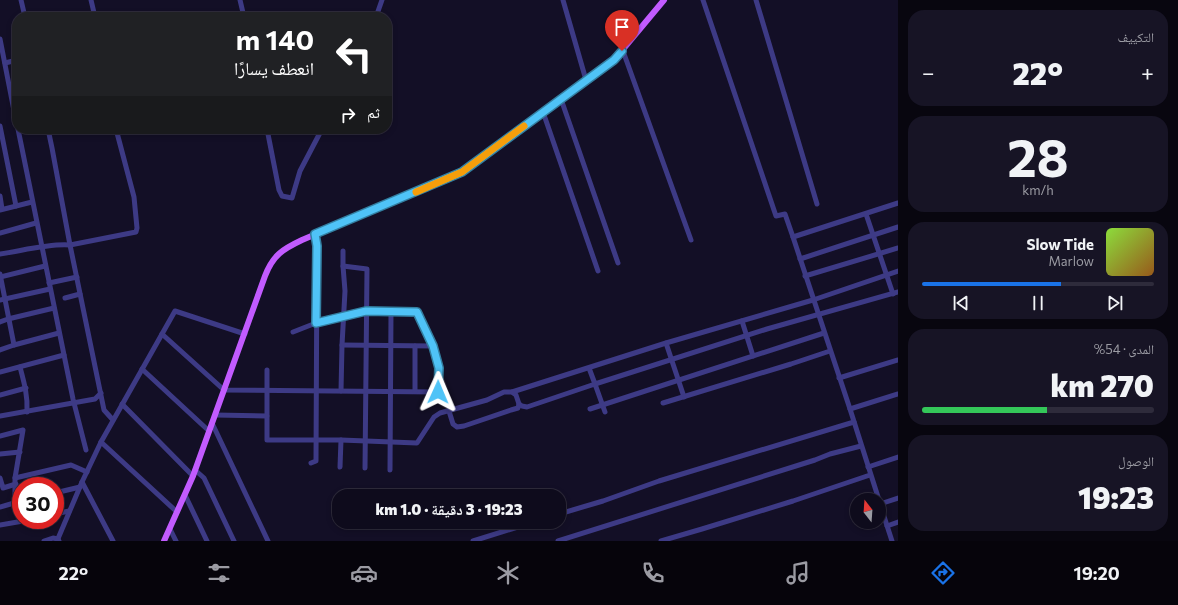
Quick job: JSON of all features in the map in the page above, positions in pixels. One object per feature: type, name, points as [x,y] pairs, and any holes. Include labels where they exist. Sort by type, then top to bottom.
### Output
[{"type":"main road","points":[[164,541],[194,473],[269,266],[275,257],[291,245],[315,234],[462,172],[614,60],[664,0]]},
{"type":"street","points":[[21,0],[24,12]]},
{"type":"street","points":[[91,0],[94,12]]},
{"type":"street","points":[[240,0],[243,12]]},
{"type":"street","points":[[378,12],[382,0]]},
{"type":"street","points":[[563,0],[586,80]]},
{"type":"street","points":[[703,0],[776,216],[785,214],[850,409],[876,493]]},
{"type":"street","points":[[756,0],[817,204]]},
{"type":"street","points":[[0,39],[12,101]]},
{"type":"street","points":[[622,51],[691,240]]},
{"type":"street","points":[[5,63],[12,61]]},
{"type":"street","points":[[561,99],[618,263]]},
{"type":"street","points":[[543,112],[598,271]]},
{"type":"street","points":[[0,126],[16,206]]},
{"type":"street","points":[[18,134],[74,404],[86,450]]},
{"type":"street","points":[[49,134],[104,410],[113,420]]},
{"type":"street","points":[[0,254],[62,244],[70,245],[136,232],[138,228],[134,197],[117,134]]},
{"type":"street","points":[[269,134],[279,190],[282,196],[292,198],[300,171],[319,134]]},
{"type":"street","points":[[0,196],[1,209],[32,202]]},
{"type":"street","points":[[793,237],[898,203]]},
{"type":"street","points":[[512,392],[516,395],[519,404],[527,407],[746,336],[895,293],[886,275],[866,214]]},
{"type":"street","points":[[0,233],[36,224]]},
{"type":"street","points":[[800,259],[898,227]]},
{"type":"street","points":[[311,463],[316,461],[317,246],[315,234]]},
{"type":"street","points":[[805,276],[898,248]]},
{"type":"street","points":[[341,391],[345,291],[343,251]]},
{"type":"street","points":[[14,345],[3,300],[0,276],[45,266]]},
{"type":"street","points":[[343,266],[367,269],[365,468]]},
{"type":"street","points":[[267,370],[267,440],[390,441],[417,443],[434,417],[440,414],[487,400],[504,392],[512,392],[813,300],[898,271]]},
{"type":"street","points":[[3,300],[77,277]]},
{"type":"street","points":[[65,298],[80,294]]},
{"type":"street","points":[[0,322],[54,308]]},
{"type":"street","points":[[44,541],[54,538],[58,540],[69,511],[101,442],[175,311],[245,334]]},
{"type":"street","points":[[162,334],[224,390],[438,392],[439,368],[433,346],[417,312],[366,311],[316,323],[293,332]]},
{"type":"street","points":[[390,470],[391,312]]},
{"type":"street","points":[[742,321],[753,356]]},
{"type":"street","points":[[590,409],[824,333]]},
{"type":"street","points":[[0,350],[59,334]]},
{"type":"street","points":[[666,344],[684,397]]},
{"type":"street","points":[[342,345],[433,346]]},
{"type":"street","points":[[415,346],[415,391]]},
{"type":"street","points":[[663,403],[830,351]]},
{"type":"street","points":[[0,372],[64,355]]},
{"type":"street","points":[[839,378],[898,360]]},
{"type":"street","points":[[20,367],[26,388],[27,412]]},
{"type":"street","points":[[589,368],[605,412]]},
{"type":"street","points":[[142,369],[210,431]]},
{"type":"street","points":[[0,395],[26,388]]},
{"type":"street","points":[[0,416],[74,404],[95,399],[101,393]]},
{"type":"street","points":[[850,409],[898,394]]},
{"type":"street","points":[[122,404],[194,473],[204,478],[234,541]]},
{"type":"street","points":[[449,411],[453,424],[457,427],[518,408],[519,404]]},
{"type":"street","points":[[215,415],[267,416]]},
{"type":"street","points":[[566,512],[854,422]]},
{"type":"street","points":[[212,423],[268,541]]},
{"type":"street","points":[[0,436],[23,430],[15,477]]},
{"type":"street","points":[[340,440],[340,466]]},
{"type":"street","points":[[101,442],[177,512]]},
{"type":"street","points":[[558,541],[830,454],[861,446]]},
{"type":"street","points":[[0,454],[20,452]]},
{"type":"street","points":[[868,467],[898,457]]},
{"type":"street","points":[[19,477],[70,465],[87,472]]},
{"type":"street","points":[[661,541],[793,501],[870,475]]},
{"type":"street","points":[[0,478],[2,489],[12,485]]},
{"type":"street","points":[[64,490],[81,485]]},
{"type":"street","points":[[81,485],[113,541]]},
{"type":"street","points":[[185,495],[207,541]]},
{"type":"street","points":[[886,501],[898,498]]},
{"type":"street","points":[[0,507],[12,504]]},
{"type":"street","points":[[64,512],[69,511]]},
{"type":"street","points":[[0,524],[12,522]]},
{"type":"street","points":[[887,526],[898,522]]},
{"type":"street","points":[[886,523],[892,541]]},
{"type":"street","points":[[170,529],[176,541]]},
{"type":"street","points":[[473,541],[512,529]]},
{"type":"slow traffic","points":[[416,192],[462,172],[524,126]]},
{"type":"route","points":[[438,392],[439,368],[433,346],[417,312],[366,311],[316,323],[317,246],[315,234],[462,172],[614,60],[622,51]]}]
